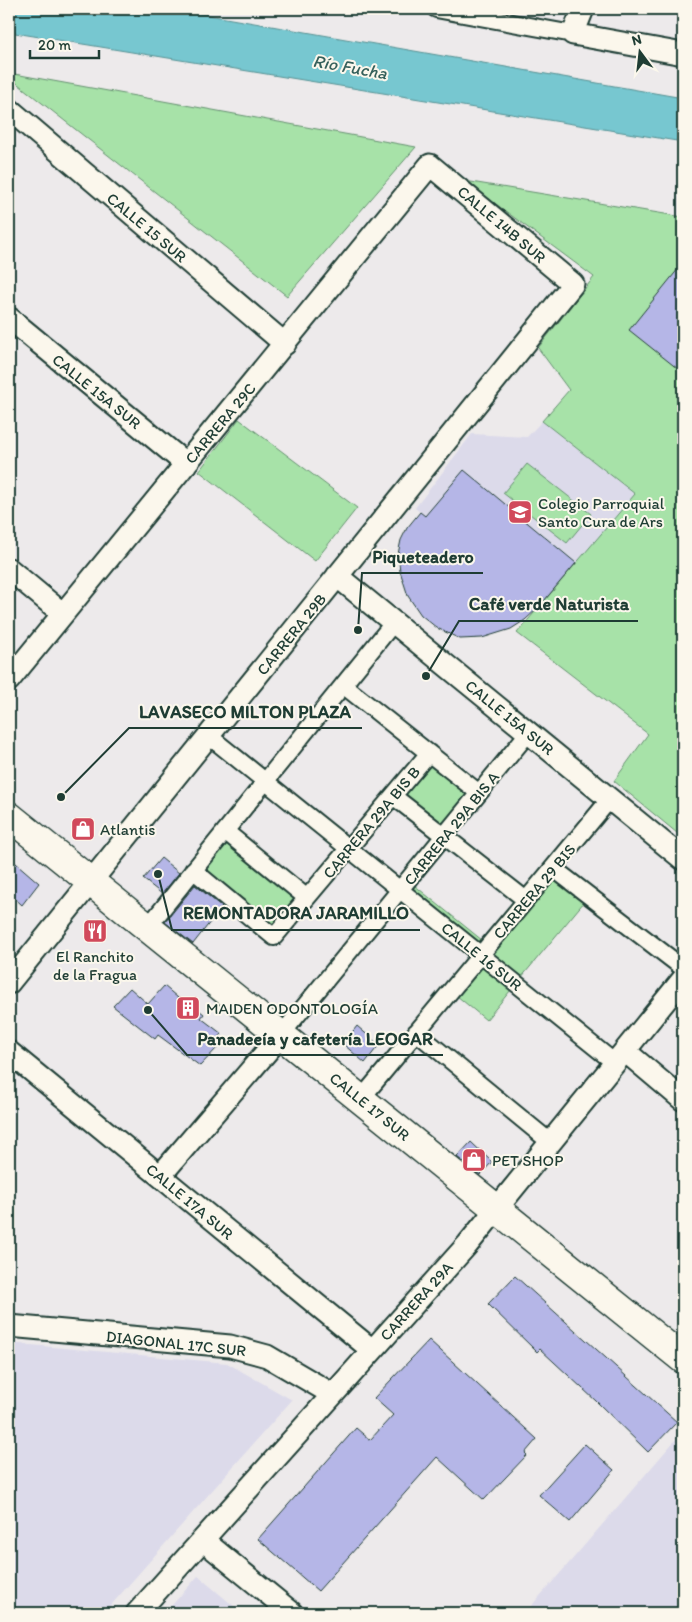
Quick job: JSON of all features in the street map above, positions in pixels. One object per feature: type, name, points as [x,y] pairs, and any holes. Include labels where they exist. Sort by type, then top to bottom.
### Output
[{"type":"street","points":[[436,9],[683,54]]},
{"type":"street","points":[[573,34],[583,9]]},
{"type":"street","name":"CALLE 15 SUR","points":[[9,109],[285,344]]},
{"type":"street","name":"CARRERA 29C","points":[[9,680],[430,164]]},
{"type":"street","name":"CALLE 14B SUR","points":[[430,164],[573,284]]},
{"type":"street","name":"CARRERA 29B","points":[[9,983],[573,284]]},
{"type":"street","name":"CALLE 15A SUR","points":[[9,318],[186,464]]},
{"type":"street","points":[[9,569],[63,614]]},
{"type":"street","name":"CALLE 15A SUR","points":[[337,576],[683,859]]},
{"type":"street","points":[[147,928],[394,622]]},
{"type":"street","points":[[343,685],[479,793]]},
{"type":"street","name":"CARRERA 29A BIS A","points":[[160,1176],[281,1035],[529,732]]},
{"type":"street","name":"CALLE 16 SUR","points":[[209,736],[481,955],[620,1057],[683,1100]]},
{"type":"street","name":"CARRERA 29A BIS B","points":[[194,870],[274,937],[429,753]]},
{"type":"street","points":[[393,796],[526,900]]},
{"type":"street","name":"CARRERA 29 BIS","points":[[361,1099],[610,799]]},
{"type":"street","name":"CALLE 17 SUR","points":[[9,816],[683,1359]]},
{"type":"street","points":[[225,832],[307,898]]},
{"type":"street","points":[[553,868],[683,968]]},
{"type":"street","name":"CARRERA 29A","points":[[137,1613],[204,1541],[332,1394],[468,1244],[683,979]]},
{"type":"street","points":[[416,1032],[550,1142]]},
{"type":"street","name":"CALLE 17A SUR","points":[[9,1052],[372,1350]]},
{"type":"street","name":"DIAGONAL 17C SUR","points":[[9,1326],[244,1349],[266,1356],[332,1394]]},
{"type":"street","points":[[204,1541],[292,1613]]},
{"type":"shaded area","name":"Colegio Parroquial Santo Cura de Ars","points":[[542,421],[635,494],[538,608],[415,508],[472,434],[527,437]]},
{"type":"shaded area","points":[[9,1343],[227,1363],[292,1400],[104,1613],[9,1613]]},
{"type":"shaded area","points":[[683,1431],[683,1613],[525,1613],[570,1562]]},
{"type":"shaded area","points":[[198,1576],[242,1613],[165,1613]]},
{"type":"green space","points":[[9,73],[416,147],[287,296],[9,77]]},
{"type":"green space","points":[[465,181],[683,217],[683,838],[614,781],[648,734],[517,633],[635,494],[542,421],[569,390],[538,348],[594,277]]},
{"type":"green space","points":[[239,419],[357,508],[315,561],[199,471]]},
{"type":"green space","points":[[527,464],[591,514],[567,543],[503,493]]},
{"type":"green space","points":[[429,753],[479,793],[444,836],[393,796]]},
{"type":"green space","points":[[225,834],[304,898],[274,936],[197,870]]},
{"type":"green space","points":[[553,868],[589,896],[486,1020],[451,991],[470,958],[401,901],[414,885],[488,945]]},
{"type":"water","name":"Río Fucha","points":[[9,9],[174,9],[683,98],[683,142],[9,32]]},
{"type":"building","points":[[683,263],[683,373],[629,330]]},
{"type":"building","points":[[464,470],[576,563],[538,608],[525,620],[511,629],[482,638],[460,639],[437,628],[421,615],[408,596],[400,571],[398,554],[401,540],[407,528],[420,512],[425,516]]},
{"type":"building","points":[[9,857],[39,883],[22,905],[9,893]]},
{"type":"building","points":[[161,858],[179,873],[162,894],[143,879]]},
{"type":"building","points":[[195,885],[222,907],[193,944],[165,922]]},
{"type":"building","points":[[164,986],[184,1003],[186,1000],[204,1014],[201,1018],[222,1034],[214,1043],[218,1047],[200,1066],[158,1035],[155,1039],[113,1006],[130,988],[148,1004]]},
{"type":"building","points":[[357,1026],[379,1045],[365,1063],[343,1044]]},
{"type":"building","name":"PET SHOP","points":[[471,1142],[492,1162],[480,1175],[457,1157]]},
{"type":"building","points":[[515,1276],[677,1422],[648,1452],[540,1349],[537,1352],[488,1304]]},
{"type":"building","points":[[429,1340],[537,1439],[525,1453],[527,1455],[484,1500],[437,1457],[318,1591],[258,1539],[356,1428],[370,1440],[393,1415],[374,1398]]},
{"type":"building","points":[[585,1444],[614,1470],[570,1522],[539,1495]]},
{"type":"place","name":"Colegio Parroquial Santo Cura de Ars","points":[[520,512]]},
{"type":"place","name":"Piqueteadero","points":[[358,630]]},
{"type":"place","name":"Café verde Naturista","points":[[426,676]]},
{"type":"place","name":"LAVASECO MILTON PLAZA","points":[[61,797]]},
{"type":"place","name":"Atlantis","points":[[83,829]]},
{"type":"place","name":"REMONTADORA JARAMILLO","points":[[158,874]]},
{"type":"place","name":"El Ranchito de la Fragua","points":[[95,931]]},
{"type":"place","name":"MAIDEN ODONTOLOGÍA","points":[[188,1008]]},
{"type":"place","name":"Panadeeía y cafetería LEOGAR","points":[[148,1010]]},
{"type":"place","name":"PET SHOP","points":[[474,1160]]}]
